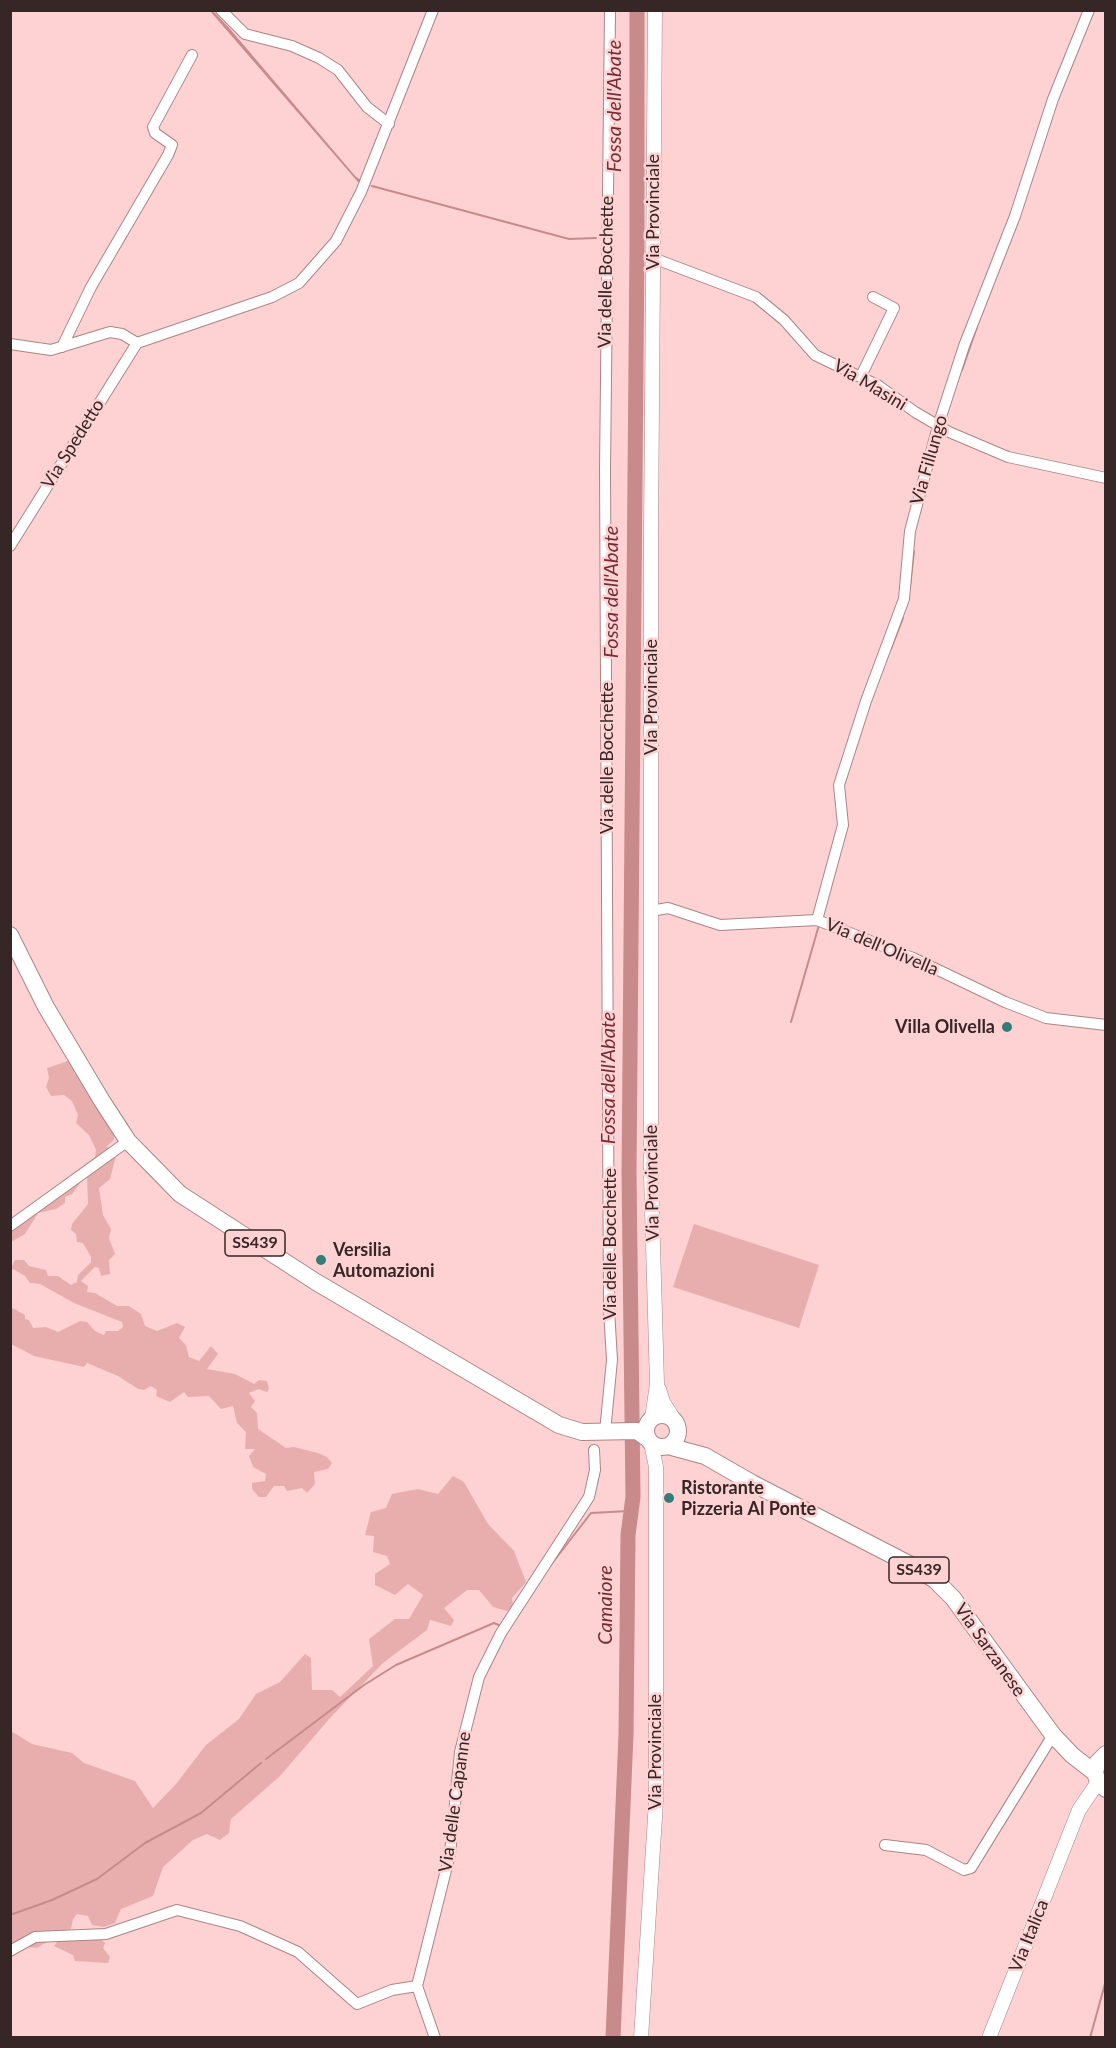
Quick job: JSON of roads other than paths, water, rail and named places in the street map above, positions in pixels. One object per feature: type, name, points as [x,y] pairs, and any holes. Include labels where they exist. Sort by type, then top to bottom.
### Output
[{"type":"main road","name":"Via Provinciale","points":[[641,2037],[656,1801],[656,1467],[653,1435],[657,1384],[652,1208],[651,910],[655,10]]},
{"type":"main road","name":"SS439","points":[[10,935],[46,1008],[128,1141],[180,1194],[316,1282],[550,1420],[570,1429],[653,1435]]},
{"type":"main road","name":"Via Provinciale","points":[[657,1384],[663,1402],[676,1423]]},
{"type":"main road","points":[[665,1414],[676,1423],[678,1436],[653,1435],[665,1414]]},
{"type":"main road","name":"Via Sarzanese","points":[[676,1423],[705,1456]]},
{"type":"main road","name":"Via Sarzanese","points":[[653,1435],[705,1456],[752,1483],[911,1565],[935,1580],[953,1598],[1053,1735],[1072,1755]]},
{"type":"main road","points":[[1072,1755],[1090,1758],[1104,1754]]},
{"type":"main road","points":[[1101,1784],[1097,1763],[1104,1754]]},
{"type":"main road","name":"SS439","points":[[1072,1755],[1101,1784]]},
{"type":"main road","name":"Via Italica","points":[[989,2037],[1079,1810],[1101,1784]]},
{"type":"street","points":[[221,10],[245,34],[291,46],[320,58],[338,70],[367,107],[389,124]]},
{"type":"street","points":[[10,344],[51,350],[110,332],[122,334],[137,343],[272,297],[299,283],[336,241],[369,176],[433,10]]},
{"type":"street","name":"Via delle Bocchette","points":[[602,1432],[612,1360],[609,1310],[605,470],[610,10]]},
{"type":"street","name":"Via Fillungo","points":[[817,920],[843,825],[839,785],[866,701],[904,600],[910,531],[938,426],[964,346],[1012,223],[1053,99],[1089,10]]},
{"type":"street","points":[[62,347],[91,287],[168,155],[172,145],[155,133],[153,127],[192,55]]},
{"type":"street","name":"Via Masini","points":[[653,258],[756,297],[784,320],[815,355],[861,376],[938,426],[1008,457],[1106,478]]},
{"type":"street","points":[[861,376],[894,308],[873,297]]},
{"type":"street","name":"Via Spedetto","points":[[10,546],[137,343]]},
{"type":"street","name":"Via dell'Olivella","points":[[651,910],[668,908],[720,925],[817,920],[913,958],[1005,1002],[1046,1018],[1106,1025]]},
{"type":"street","points":[[10,1226],[128,1141]]},
{"type":"street","name":"Via delle Capanne","points":[[417,1986],[450,1854],[460,1752],[479,1677],[501,1633],[589,1497],[595,1470],[594,1450],[602,1432]]},
{"type":"street","points":[[885,1845],[926,1850],[964,1870],[971,1868],[1053,1735]]},
{"type":"street","points":[[10,1951],[35,1936],[106,1935],[177,1910],[240,1926],[298,1952],[357,2004],[392,1990],[417,1986],[435,2037]]},
{"type":"waterway","name":"Fossa dell'Abate","points":[[613,2038],[626,1735],[628,1535],[633,1497],[629,1173],[637,10]]},
{"type":"waterway","points":[[372,186],[569,239],[596,238]]},
{"type":"waterway","points":[[962,370],[977,327]]},
{"type":"waterway","points":[[910,587],[914,551]]},
{"type":"waterway","points":[[891,649],[903,618]]},
{"type":"waterway","points":[[791,1022],[819,925]]},
{"type":"waterway","points":[[550,1566],[591,1513],[629,1511]]},
{"type":"waterway","points":[[266,1759],[364,1685],[396,1665],[494,1623],[501,1626]]},
{"type":"waterway","points":[[10,1915],[52,1900],[97,1879],[145,1843],[201,1813],[261,1763]]},
{"type":"waterway","points":[[1090,2038],[1106,1980]]},
{"type":"place","name":"Villa Olivella","points":[[1007,1027]]},
{"type":"place","name":"Versilia Automazioni","points":[[321,1260]]},
{"type":"place","name":"Ristorante Pizzeria Al Ponte","points":[[669,1498]]},
{"type":"water label","name":"Camaiore","points":[[606,1605]]}]
